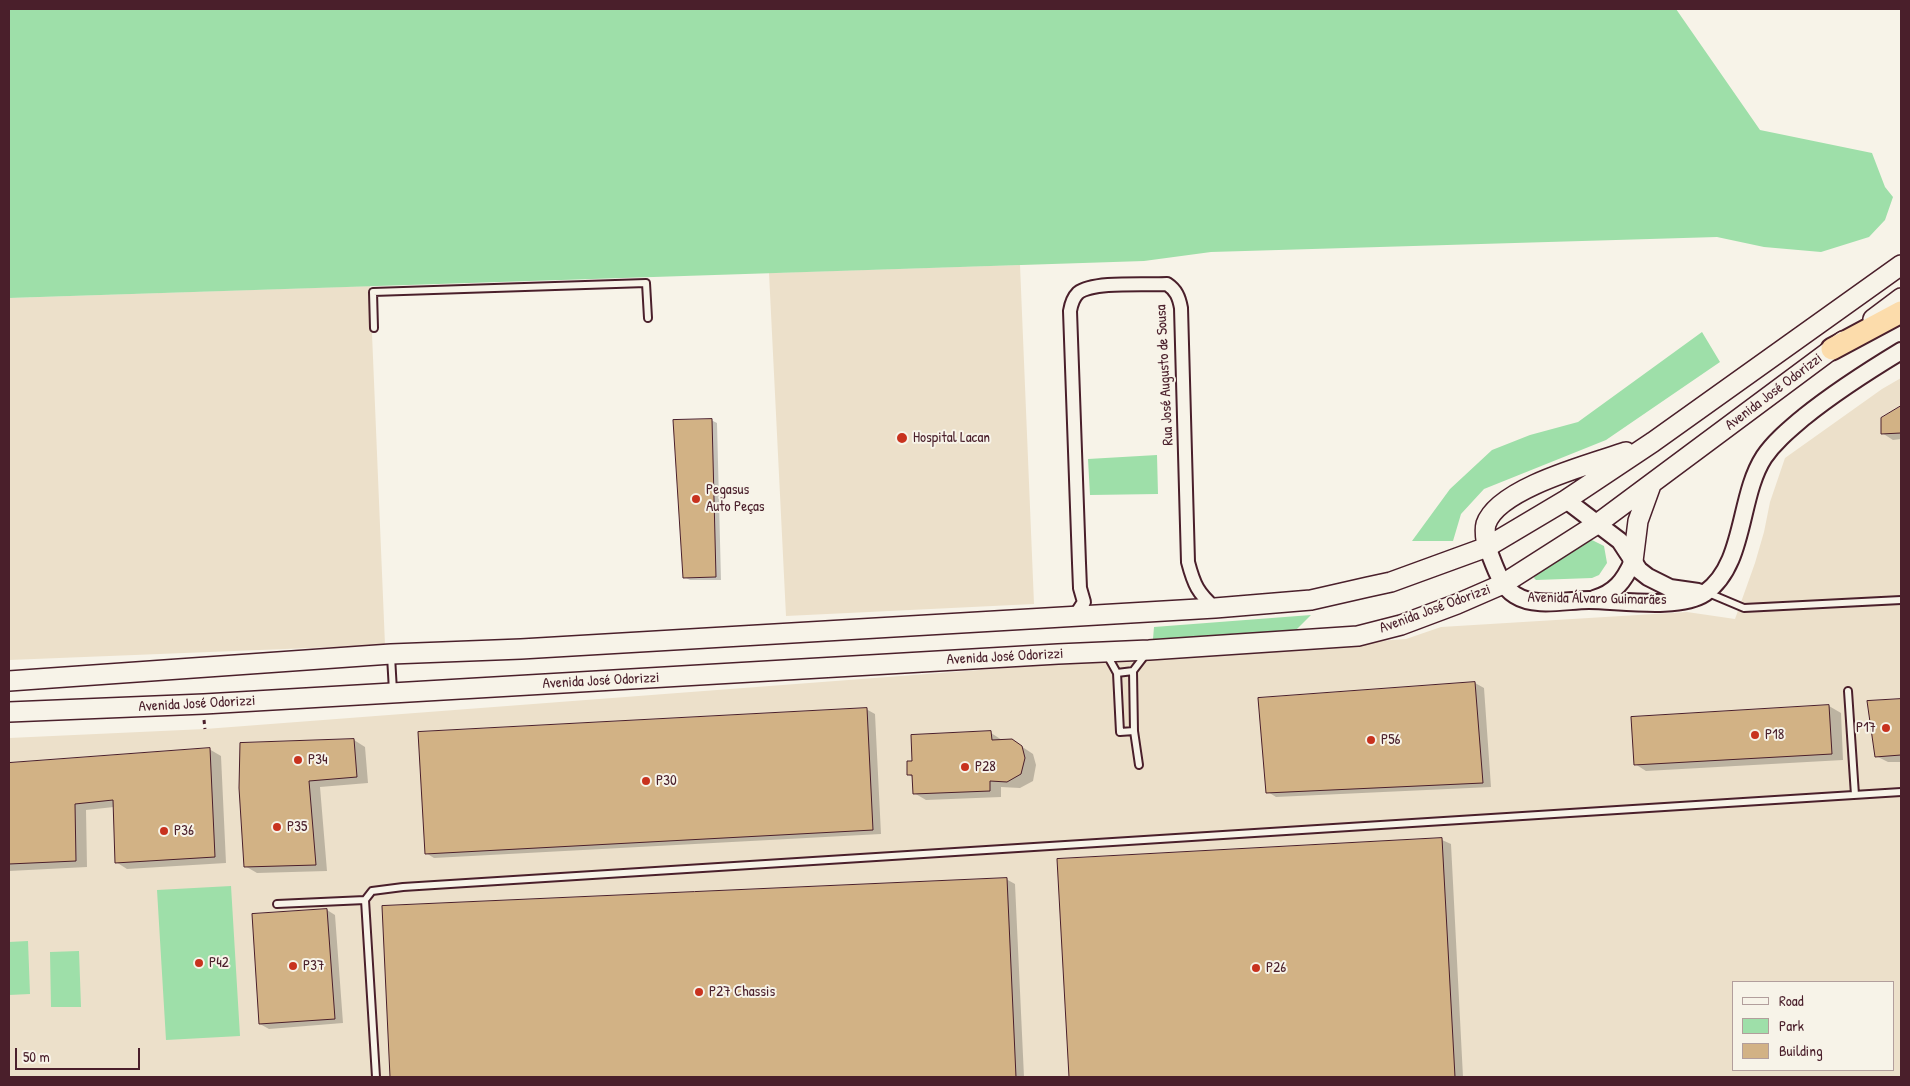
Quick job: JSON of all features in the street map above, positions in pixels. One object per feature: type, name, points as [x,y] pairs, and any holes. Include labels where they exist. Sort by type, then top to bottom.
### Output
[{"type":"highway","points":[[1832,348],[1901,312]]},
{"type":"main road","name":"Avenida José Odorizzi","points":[[9,681],[391,654],[520,649],[1215,608],[1311,600],[1383,584],[1487,547],[1566,500],[1653,442],[1901,265]]},
{"type":"main road","name":"Avenida José Odorizzi","points":[[9,712],[204,704],[1149,650],[1363,635],[1401,625],[1503,584],[1597,524],[1901,298]]},
{"type":"main road","points":[[1487,547],[1485,526],[1488,518],[1506,499],[1541,482],[1653,442]]},
{"type":"main road","points":[[1633,561],[1638,521],[1652,484]]},
{"type":"street","name":"Rua José Augusto de Sousa","points":[[1075,616],[1084,602],[1080,588],[1078,563],[1070,311],[1077,294],[1096,286],[1167,284],[1174,288],[1178,296],[1181,308],[1188,562],[1194,584],[1202,597],[1215,608]]},
{"type":"street","name":"Avenida Álvaro Guimarães","points":[[1503,584],[1514,595],[1526,600],[1560,602],[1589,600],[1625,602],[1673,601],[1690,599],[1706,592],[1724,572],[1730,560],[1736,546],[1751,483],[1757,469],[1772,445],[1839,390],[1901,351]]},
{"type":"street","name":"Avenida Álvaro Guimarães","points":[[1566,500],[1620,540],[1639,570],[1662,585],[1680,590],[1706,592]]},
{"type":"street","points":[[1487,547],[1503,584]]},
{"type":"street","points":[[1589,600],[1602,596],[1620,585],[1633,561]]},
{"type":"lane","points":[[374,328],[373,292],[475,288],[646,283],[648,318]]},
{"type":"lane","points":[[1706,592],[1744,608],[1901,600]]},
{"type":"lane","points":[[1138,765],[1134,731],[1133,671],[1149,650]]},
{"type":"lane","points":[[1104,652],[1111,660],[1117,673],[1120,732],[1134,731]]},
{"type":"lane","points":[[391,654],[393,692]]},
{"type":"lane","points":[[1117,673],[1133,671]]},
{"type":"lane","points":[[1848,691],[1854,795]]},
{"type":"lane","points":[[376,1077],[365,900],[372,891],[404,887],[1901,792]]},
{"type":"lane","points":[[277,904],[365,900]]},
{"type":"shaded area","name":"Hospital Lacan","points":[[1020,265],[1034,604],[786,616],[769,273]]},
{"type":"shaded area","points":[[370,286],[385,645],[9,660],[9,298]]},
{"type":"shaded area","points":[[1901,378],[1901,1077],[9,1077],[9,738],[205,729],[1406,639],[1441,627],[1687,612],[1735,619],[1755,563],[1770,502],[1785,458],[1882,389]]},
{"type":"green space","points":[[9,9],[1676,9],[1760,130],[1872,153],[1885,187],[1893,197],[1885,220],[1869,237],[1821,252],[1764,247],[1717,237],[1211,252],[1144,261],[9,298]]},
{"type":"green space","points":[[1702,332],[1720,362],[1606,440],[1484,489],[1461,514],[1453,541],[1412,541],[1450,489],[1492,450],[1530,435],[1578,422]]},
{"type":"green space","points":[[1157,455],[1158,494],[1090,495],[1088,459]]},
{"type":"green space","points":[[1592,540],[1604,546],[1607,563],[1599,575],[1592,578],[1536,580],[1534,578],[1535,575],[1585,542]]},
{"type":"green space","points":[[1311,615],[1292,634],[1153,639],[1154,627]]},
{"type":"green space","name":"P42","points":[[231,886],[240,1036],[166,1040],[157,890]]},
{"type":"green space","points":[[28,941],[30,994],[9,995],[9,942]]},
{"type":"green space","points":[[79,951],[81,1007],[51,1007],[50,952]]},
{"type":"building","points":[[1901,406],[1901,433],[1881,434],[1881,418]]},
{"type":"building","name":"Pegasus Auto Peças","points":[[712,419],[716,577],[683,578],[673,420]]},
{"type":"building","name":"P56","points":[[1475,682],[1483,783],[1266,793],[1258,698]]},
{"type":"building","name":"P17","points":[[1901,699],[1901,755],[1875,757],[1867,701]]},
{"type":"building","name":"P18","points":[[1829,705],[1832,754],[1634,765],[1631,717]]},
{"type":"building","name":"P30","points":[[867,708],[873,830],[425,854],[418,732]]},
{"type":"building","name":"P28","points":[[991,731],[992,740],[1012,739],[1022,746],[1025,758],[1021,774],[1007,782],[990,781],[990,791],[913,794],[912,775],[907,775],[907,761],[912,761],[911,735]]},
{"type":"building","points":[[354,739],[357,777],[309,781],[316,865],[244,867],[239,788],[240,743]]},
{"type":"building","name":"P36","points":[[210,748],[215,857],[115,863],[113,800],[75,804],[76,861],[9,864],[9,763]]},
{"type":"building","name":"P26","points":[[1442,838],[1455,1077],[1069,1077],[1057,859]]},
{"type":"building","name":"P27 Chassis","points":[[1007,878],[1016,1077],[390,1077],[382,906]]},
{"type":"building","name":"P37","points":[[327,909],[335,1019],[259,1024],[252,914]]},
{"type":"place","name":"Hospital Lacan","points":[[902,438]]},
{"type":"place","name":"Pegasus Auto Peças","points":[[696,499]]},
{"type":"place","name":"P17","points":[[1886,728]]},
{"type":"place","name":"P18","points":[[1755,735]]},
{"type":"place","name":"P56","points":[[1371,740]]},
{"type":"place","name":"P34","points":[[298,760]]},
{"type":"place","name":"P28","points":[[965,767]]},
{"type":"place","name":"P30","points":[[646,781]]},
{"type":"place","name":"P35","points":[[277,827]]},
{"type":"place","name":"P36","points":[[164,831]]},
{"type":"place","name":"P42","points":[[199,963]]},
{"type":"place","name":"P37","points":[[293,966]]},
{"type":"place","name":"P26","points":[[1256,968]]},
{"type":"place","name":"P27 Chassis","points":[[699,992]]}]
